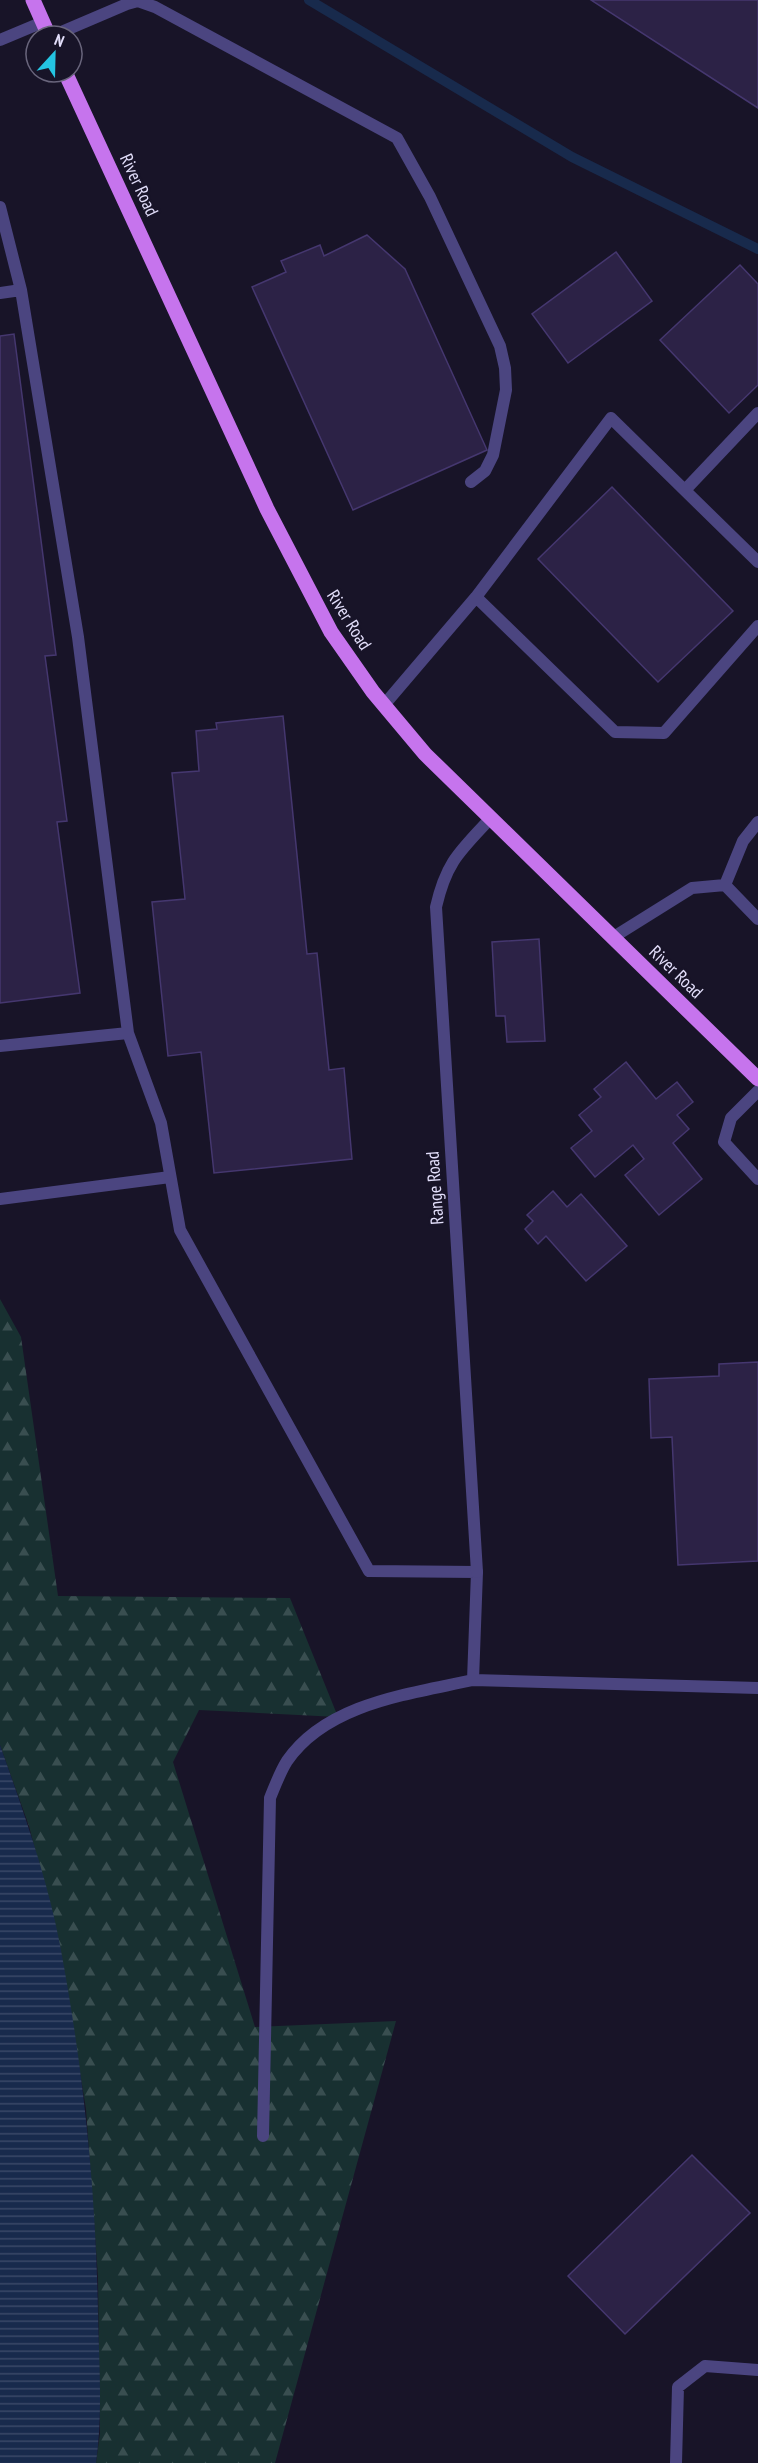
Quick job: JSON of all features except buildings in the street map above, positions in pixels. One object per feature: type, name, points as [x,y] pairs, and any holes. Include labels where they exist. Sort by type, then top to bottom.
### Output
[{"type":"main road","points":[[33,0],[44,24]]},
{"type":"main road","name":"River Road","points":[[71,84],[297,572],[331,632],[384,705],[425,754],[489,820],[758,1079]]},
{"type":"street","points":[[71,24],[127,4],[138,2],[155,7],[397,138],[435,207],[500,346],[505,368],[506,390],[493,455],[485,471],[471,482]]},
{"type":"street","points":[[0,40],[24,36]]},
{"type":"street","points":[[0,207],[21,290],[78,638],[128,1033],[161,1123],[180,1230],[369,1571],[477,1572]]},
{"type":"street","points":[[0,293],[21,290]]},
{"type":"street","points":[[686,489],[758,413]]},
{"type":"street","points":[[384,705],[476,597],[611,418],[758,562]]},
{"type":"street","points":[[476,597],[615,732],[664,734],[758,626]]},
{"type":"street","name":"Range Road","points":[[473,1680],[477,1572],[436,908],[443,878],[458,853],[489,820]]},
{"type":"street","points":[[725,885],[743,841],[758,822]]},
{"type":"street","points":[[612,938],[692,888],[725,885]]},
{"type":"street","points":[[725,885],[758,919]]},
{"type":"street","points":[[0,1046],[128,1033]]},
{"type":"street","points":[[758,1091],[731,1118],[724,1142],[758,1179]]},
{"type":"street","points":[[0,1199],[171,1177]]},
{"type":"street","points":[[263,2136],[270,1798],[288,1760],[328,1720],[389,1698],[473,1680],[758,1688]]},
{"type":"street","points":[[676,2463],[678,2387],[705,2366],[758,2370]]},
{"type":"green space","points":[[0,1299],[21,1337],[58,1596],[290,1598],[338,1717],[199,1710],[173,1762],[255,2027],[396,2021],[275,2463],[96,2463],[100,2433],[98,2277],[86,2109],[59,1943],[29,1826],[0,1745]]},
{"type":"water","points":[[0,1745],[34,1844],[55,1920],[82,2082],[97,2268],[100,2407],[96,2463],[0,2463]]},
{"type":"waterway","points":[[309,0],[572,157],[758,249]]}]
